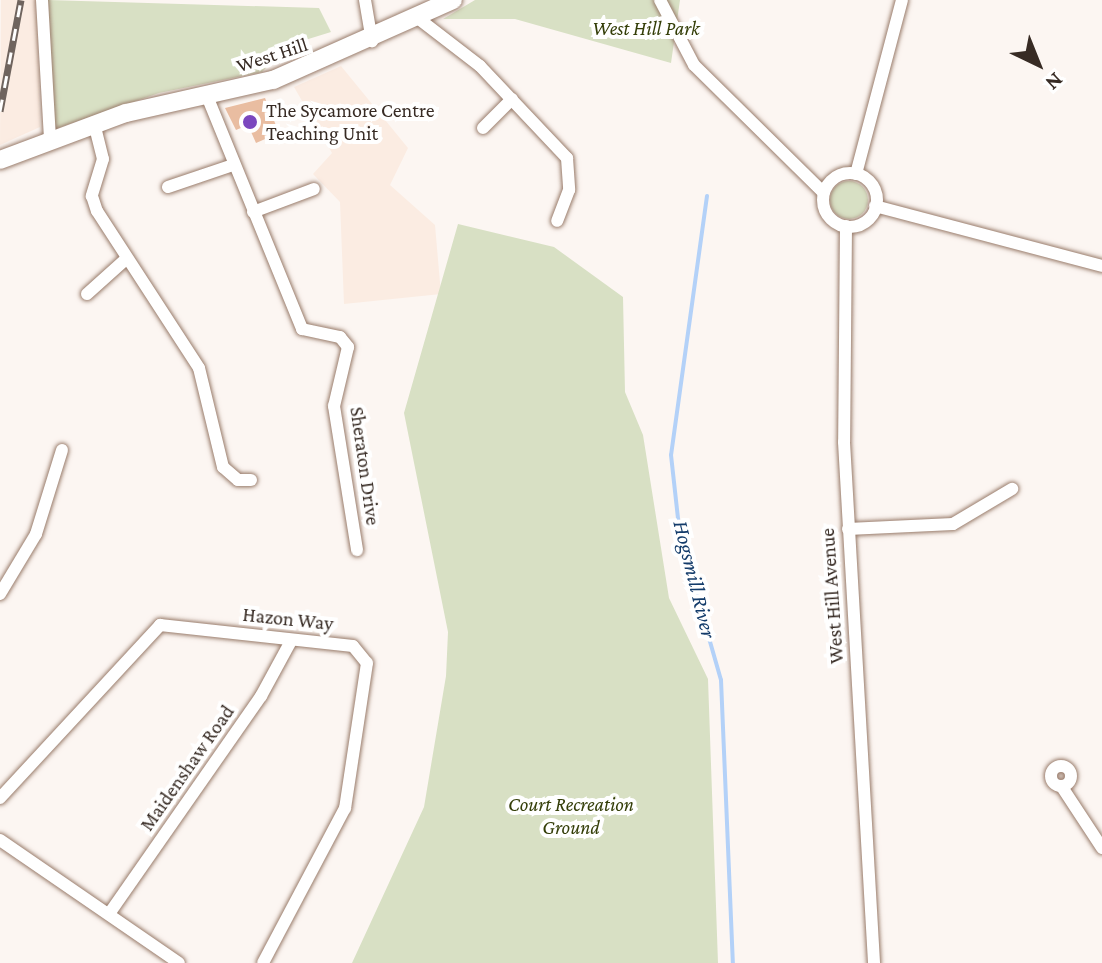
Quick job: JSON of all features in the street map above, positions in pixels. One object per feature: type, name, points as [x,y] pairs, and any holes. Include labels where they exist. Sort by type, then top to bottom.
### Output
[{"type":"main road","name":"West Hill","points":[[0,160],[94,123],[273,80],[372,41],[453,0]]},
{"type":"street","points":[[42,0],[50,138]]},
{"type":"street","points":[[365,0],[372,41]]},
{"type":"street","points":[[660,0],[694,65],[824,193],[830,218],[846,226],[868,220],[875,206],[870,183],[856,174],[840,175],[824,193]]},
{"type":"street","points":[[856,174],[902,0]]},
{"type":"street","points":[[419,19],[512,99],[571,168],[557,221]]},
{"type":"street","points":[[207,96],[253,212],[314,189]]},
{"type":"street","points":[[483,128],[512,99]]},
{"type":"street","points":[[94,123],[103,159],[92,196],[126,259],[199,368],[223,467],[238,480],[251,480]]},
{"type":"street","points":[[168,187],[233,165]]},
{"type":"street","points":[[875,206],[1102,266]]},
{"type":"street","name":"Sheraton Drive","points":[[253,212],[302,329],[340,337],[348,347],[334,406],[357,550]]},
{"type":"street","name":"West Hill Avenue","points":[[846,226],[848,529],[874,963]]},
{"type":"street","points":[[87,294],[126,259]]},
{"type":"street","points":[[0,594],[36,534],[62,450]]},
{"type":"street","points":[[848,529],[953,524],[1012,489]]},
{"type":"street","name":"Hazon Way","points":[[0,798],[160,625],[353,646],[367,663],[345,808],[263,963]]},
{"type":"street","name":"Maidenshaw Road","points":[[109,914],[291,641]]},
{"type":"street","points":[[1062,787],[1102,848]]},
{"type":"street","points":[[0,840],[179,963]]},
{"type":"shaded area","points":[[1,0],[37,0],[40,127],[0,145]]},
{"type":"shaded area","points":[[341,66],[408,148],[390,185],[435,225],[441,294],[344,304],[340,202],[313,174],[332,153],[294,87]]},
{"type":"green space","points":[[48,0],[319,8],[331,32],[289,45],[262,72],[159,93],[55,129]]},
{"type":"green space","name":"West Hill Park","points":[[475,0],[680,0],[671,63],[515,19],[443,19]]},
{"type":"green space","points":[[849,181],[863,186],[868,200],[863,214],[849,219],[835,214],[830,200],[835,186]]},
{"type":"green space","name":"Court Recreation Ground","points":[[458,224],[554,247],[623,297],[625,392],[643,435],[669,598],[708,679],[718,963],[352,963],[424,807],[446,676],[448,632],[404,413]]},
{"type":"building","name":"The Sycamore Centre Teaching Unit","points":[[265,98],[279,133],[256,143],[248,125],[236,130],[225,108]]},
{"type":"waterway","name":"Hogsmill River","points":[[707,196],[671,455],[680,537],[721,680],[733,963]]},
{"type":"railway","points":[[0,111],[21,0]]},
{"type":"place","name":"The Sycamore Centre Teaching Unit","points":[[250,122]]}]
